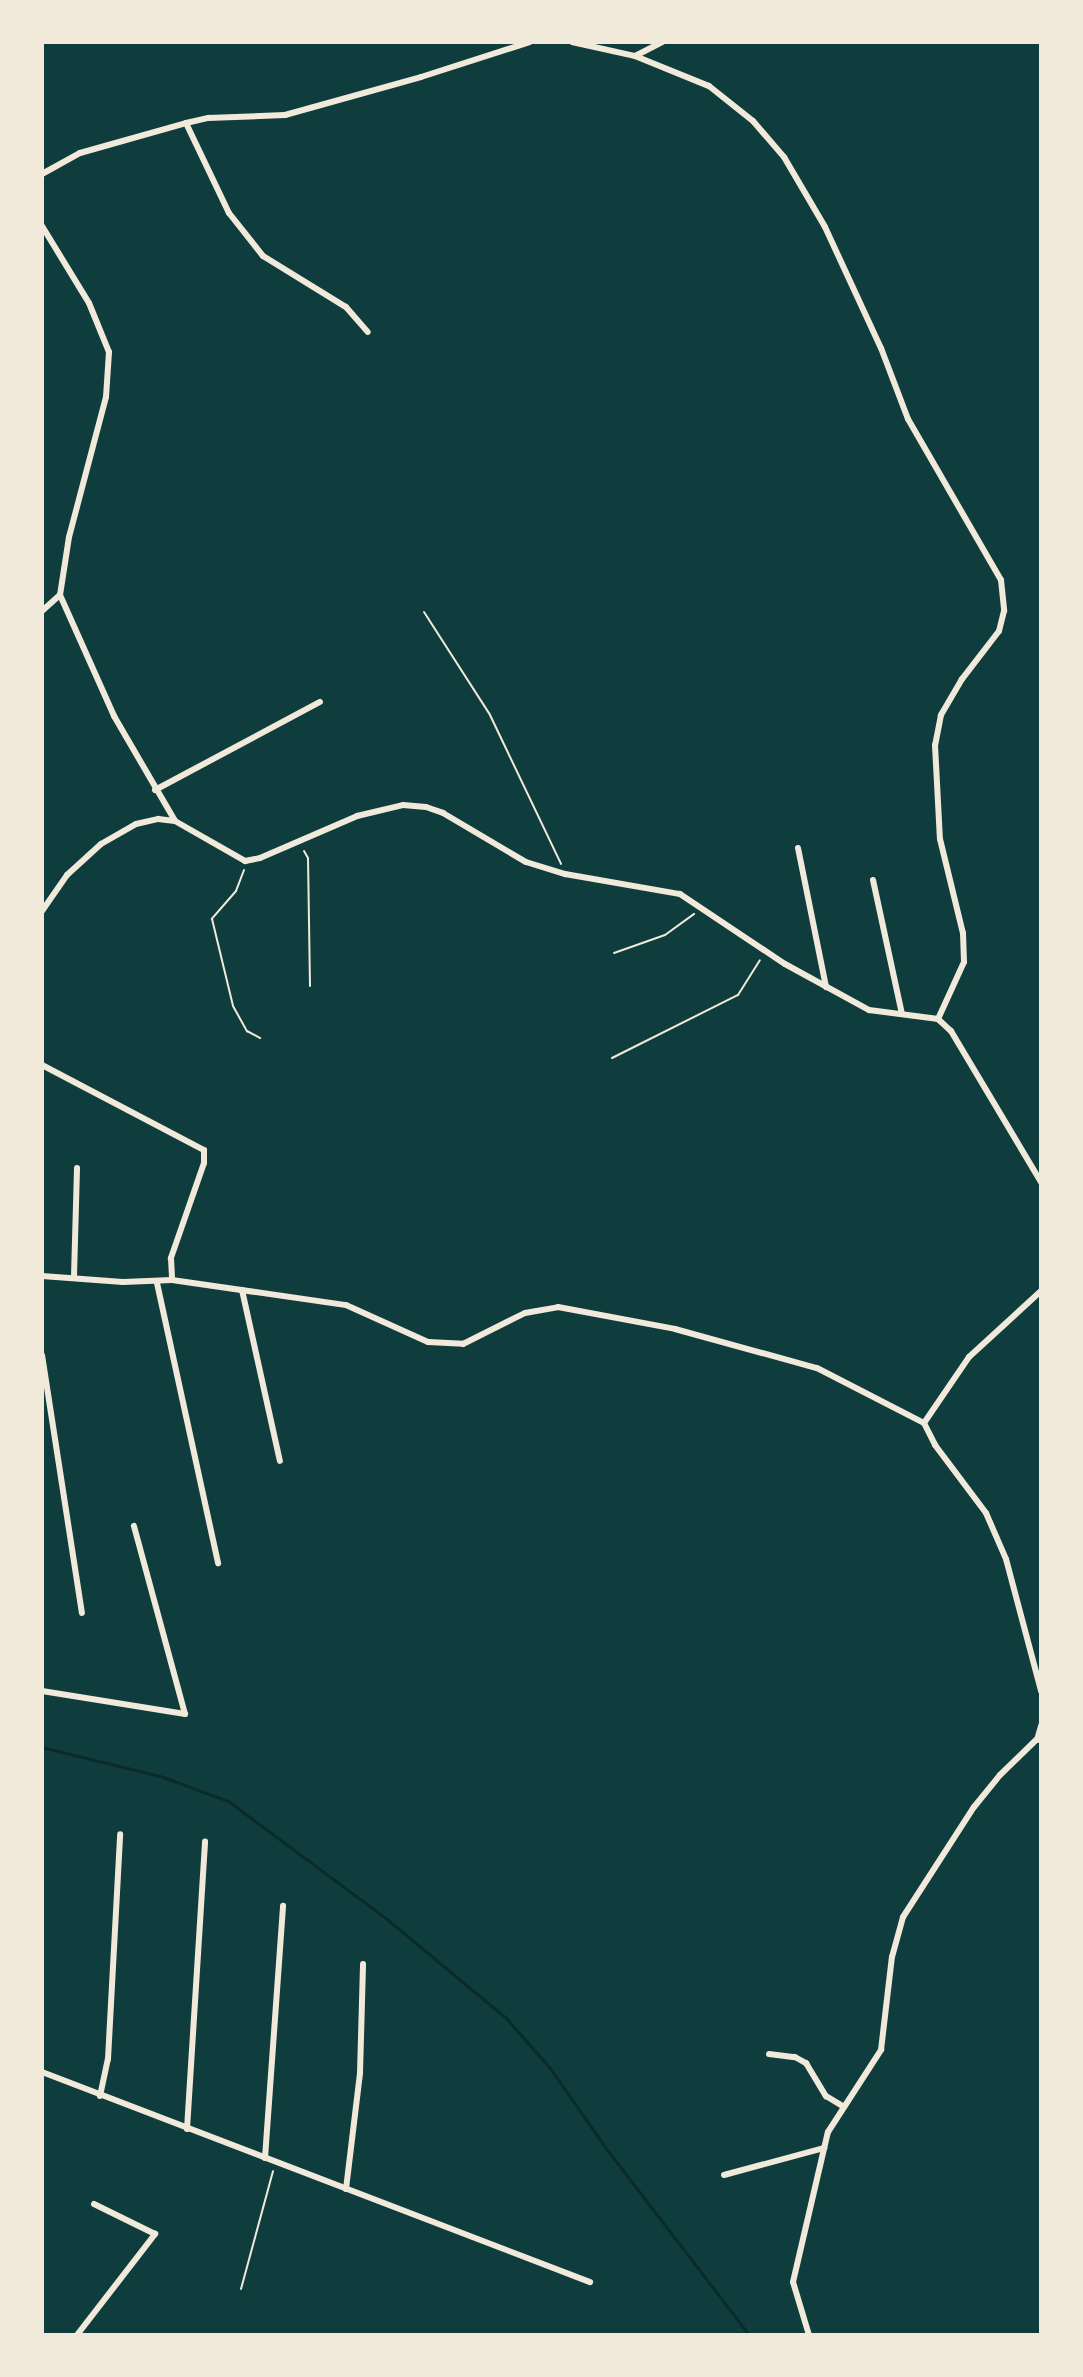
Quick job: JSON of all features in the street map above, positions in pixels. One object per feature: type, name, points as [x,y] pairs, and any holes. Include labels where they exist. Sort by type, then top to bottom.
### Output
[{"type":"street","points":[[42,174],[80,153],[186,123],[208,118],[285,115],[421,77],[530,42]]},
{"type":"street","points":[[572,42],[635,56],[709,86],[753,121],[784,157],[825,227],[881,348],[908,419],[1001,580],[1004,611],[999,631],[962,679],[941,715],[935,745],[940,839],[963,933],[964,962],[938,1019]]},
{"type":"street","points":[[635,56],[663,42]]},
{"type":"street","points":[[186,123],[229,213],[263,256],[346,307],[368,332]]},
{"type":"street","points":[[42,226],[89,303],[109,352],[106,397],[69,537],[60,595],[79,645],[155,790],[175,821]]},
{"type":"street","points":[[42,611],[60,595]]},
{"type":"street","points":[[155,790],[320,702]]},
{"type":"street","points":[[42,911],[67,875],[101,844],[136,824],[158,819],[175,821],[245,861],[260,858],[297,839],[357,816],[403,805],[426,807],[443,813],[512,857],[565,874],[680,894],[765,952],[869,1010],[938,1019],[951,1031],[1041,1182]]},
{"type":"street","points":[[798,848],[826,987]]},
{"type":"street","points":[[873,880],[902,1014]]},
{"type":"street","points":[[42,1065],[204,1150],[204,1163],[171,1258],[172,1280]]},
{"type":"street","points":[[74,1276],[77,1168]]},
{"type":"street","points":[[42,1276],[157,1283],[172,1280],[346,1305],[428,1342],[463,1344],[525,1313],[558,1307],[675,1329],[817,1368],[924,1423],[991,1525],[1006,1559],[1041,1691]]},
{"type":"street","points":[[157,1283],[218,1563]]},
{"type":"street","points":[[242,1290],[280,1461]]},
{"type":"street","points":[[924,1423],[969,1357],[1041,1291]]},
{"type":"street","points":[[42,1355],[82,1613]]},
{"type":"street","points":[[42,1691],[185,1714],[134,1526]]},
{"type":"street","points":[[1031,1750],[1041,1726]]},
{"type":"street","points":[[809,2335],[793,2282],[828,2132],[881,2050],[892,1957],[903,1917],[974,1807],[1000,1775],[1037,1739]]},
{"type":"street","points":[[100,2096],[108,2059],[120,1834]]},
{"type":"street","points":[[187,2129],[205,1842]]},
{"type":"street","points":[[265,2158],[283,1906]]},
{"type":"street","points":[[346,2189],[360,2073],[363,1964]]},
{"type":"street","points":[[769,2054],[795,2057],[806,2063],[826,2096],[844,2107]]},
{"type":"street","points":[[42,2072],[590,2282]]},
{"type":"street","points":[[724,2175],[824,2148]]},
{"type":"street","points":[[77,2335],[155,2234],[94,2204]]},
{"type":"path","points":[[424,612],[490,715],[565,874]]},
{"type":"path","points":[[297,839],[308,858],[310,986]]},
{"type":"path","points":[[245,861],[236,891],[212,919],[233,1006],[247,1031],[260,1038]]},
{"type":"path","points":[[614,953],[665,935],[692,917],[701,906]]},
{"type":"path","points":[[612,1058],[738,995],[765,952]]},
{"type":"path","points":[[241,2289],[275,2162]]},
{"type":"waterway","points":[[42,1747],[163,1777],[228,1801],[388,1920],[506,2018],[550,2068],[608,2151],[749,2335]]}]
